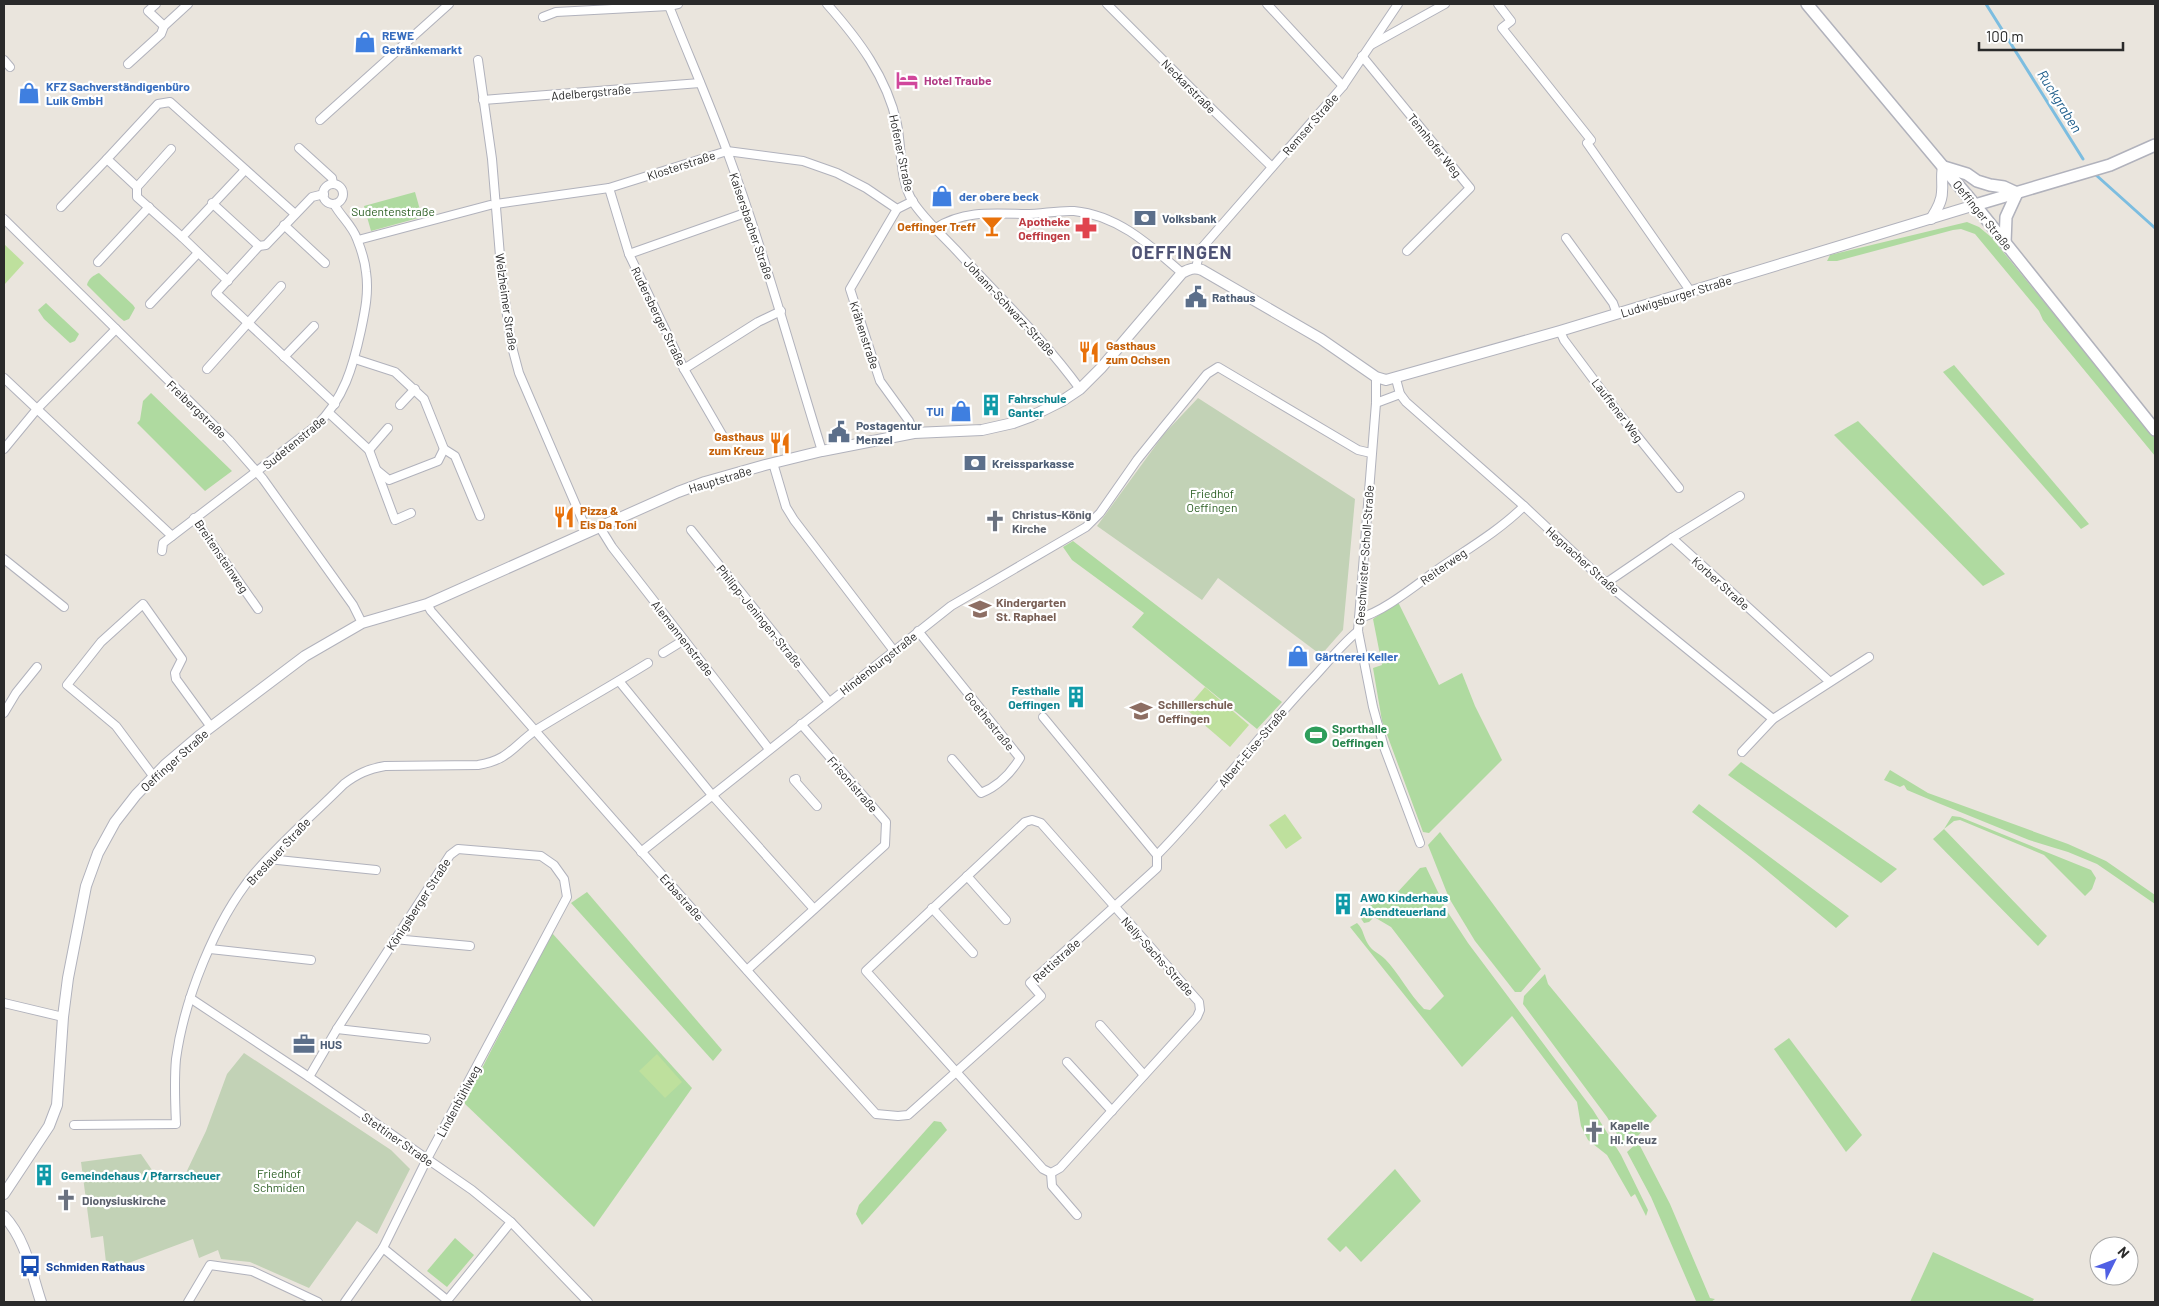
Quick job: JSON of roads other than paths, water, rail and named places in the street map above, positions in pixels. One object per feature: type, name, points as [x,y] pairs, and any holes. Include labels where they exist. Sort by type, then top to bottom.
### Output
[{"type":"main road","name":"Oeffinger Straße","points":[[1807,4],[1975,205],[2155,430]]},
{"type":"main road","points":[[1975,205],[2110,165],[2155,145]]},
{"type":"main road","points":[[1943,167],[1967,174],[1990,185],[2004,187],[2017,192]]},
{"type":"main road","points":[[2005,243],[2006,217],[2017,192]]},
{"type":"street","points":[[156,4],[148,11],[164,26]]},
{"type":"street","points":[[128,64],[161,34],[164,26],[188,4]]},
{"type":"street","points":[[320,120],[449,4]]},
{"type":"street","points":[[543,17],[556,12],[678,4]]},
{"type":"street","name":"Hofener Straße","points":[[827,4],[868,54],[886,90],[897,122],[906,184],[913,201]]},
{"type":"street","name":"Neckarstraße","points":[[1107,4],[1272,167]]},
{"type":"street","points":[[1266,4],[1343,86]]},
{"type":"street","points":[[1369,46],[1398,4]]},
{"type":"street","name":"Remser Straße","points":[[1196,268],[1200,250],[1343,86],[1369,46],[1445,4]]},
{"type":"street","points":[[1498,4],[1511,21],[1502,28],[1589,142],[1691,292]]},
{"type":"street","name":"Kaisersbacher Straße","points":[[669,6],[727,151],[748,212],[781,311],[822,451]]},
{"type":"street","name":"Tennhofer Weg","points":[[1362,56],[1470,188],[1406,251]]},
{"type":"street","points":[[4,60],[10,67]]},
{"type":"street","name":"Welzheimer Straße","points":[[478,60],[493,205],[511,343],[519,373],[587,531]]},
{"type":"street","name":"Adelbergstraße","points":[[483,100],[700,83]]},
{"type":"street","points":[[61,207],[158,104],[170,102],[295,214]]},
{"type":"street","points":[[299,148],[332,178],[333,184]]},
{"type":"street","points":[[171,149],[137,187],[137,197],[228,281]]},
{"type":"street","name":"Klosterstraße","points":[[493,205],[609,188],[727,151],[803,161],[837,173],[866,188],[897,209]]},
{"type":"street","points":[[107,159],[137,187]]},
{"type":"street","points":[[1931,219],[1941,198],[1943,167]]},
{"type":"street","points":[[182,237],[244,170]]},
{"type":"street","points":[[334,204],[339,202],[343,193],[338,185],[333,184],[325,189],[324,194],[312,197],[284,224],[266,245],[259,246],[216,293],[248,325],[335,404]]},
{"type":"street","name":"Rudersberger Straße","points":[[609,188],[628,254],[684,370],[724,438]]},
{"type":"street","name":"Sudetenstraße","points":[[257,471],[330,413],[349,378],[355,359],[366,306],[366,273],[358,240],[352,227],[339,213],[334,204],[325,200],[324,194]]},
{"type":"street","points":[[897,209],[913,201]]},
{"type":"street","name":"Johann-Schwarz-Straße","points":[[913,201],[1049,348],[1080,389]]},
{"type":"street","points":[[212,203],[259,246]]},
{"type":"street","points":[[358,240],[493,205]]},
{"type":"street","name":"Ludwigsburger Straße","points":[[1376,378],[1396,379],[1691,292],[1975,205]]},
{"type":"street","points":[[98,262],[149,207]]},
{"type":"street","name":"Krähenstraße","points":[[897,209],[850,289],[880,381],[909,421],[914,433]]},
{"type":"street","points":[[936,228],[948,220],[970,214],[1025,214],[1056,211],[1090,214],[1123,226],[1182,273],[1196,268],[1322,339],[1376,378]]},
{"type":"street","points":[[628,254],[748,212]]},
{"type":"street","name":"Freibergstraße","points":[[4,219],[229,440],[257,471],[352,605],[362,623]]},
{"type":"street","points":[[284,224],[325,263]]},
{"type":"street","points":[[1566,238],[1613,303],[1617,314]]},
{"type":"street","points":[[150,304],[198,253]]},
{"type":"street","name":"Hauptstraße","points":[[427,604],[587,531],[705,482],[822,451],[914,433],[982,430],[1013,423],[1062,401],[1080,389],[1101,368],[1182,273]]},
{"type":"street","points":[[206,369],[248,325],[281,286]]},
{"type":"street","points":[[684,370],[758,322],[781,311]]},
{"type":"street","points":[[284,357],[314,326]]},
{"type":"street","points":[[4,449],[37,409],[116,329]]},
{"type":"street","name":"Lauffener Weg","points":[[1560,331],[1564,340],[1617,411],[1679,488]]},
{"type":"street","points":[[355,359],[395,372],[424,399],[444,449],[456,456],[480,516]]},
{"type":"street","name":"Hindenburgstraße","points":[[641,852],[951,606],[1086,527],[1100,513],[1136,460],[1167,422],[1207,374],[1218,367],[1358,450],[1371,453]]},
{"type":"street","points":[[4,378],[172,536]]},
{"type":"street","name":"Geschwister-Scholl-Straße","points":[[1376,378],[1376,403],[1358,631],[1373,707],[1384,747],[1420,843]]},
{"type":"street","name":"Hegnacher Straße","points":[[1396,379],[1400,394],[1406,402],[1524,506],[1606,582],[1772,719]]},
{"type":"street","points":[[400,405],[414,389]]},
{"type":"street","points":[[1376,403],[1400,394]]},
{"type":"street","points":[[330,413],[369,450],[395,520],[411,513]]},
{"type":"street","points":[[369,450],[388,428]]},
{"type":"street","points":[[376,470],[389,480],[438,461],[444,449]]},
{"type":"street","points":[[772,463],[786,507],[794,520],[894,651]]},
{"type":"street","name":"Breitensteinweg","points":[[257,471],[194,518],[258,609]]},
{"type":"street","points":[[1606,582],[1740,496]]},
{"type":"street","name":"Reiterweg","points":[[1359,618],[1368,616],[1409,590],[1475,544],[1524,506]]},
{"type":"street","points":[[162,551],[163,543],[194,518]]},
{"type":"street","name":"Alemannenstraße","points":[[599,526],[612,547],[769,749]]},
{"type":"street","name":"Philipp-Jeningen-Straße","points":[[691,530],[829,702]]},
{"type":"street","name":"Korber Straße","points":[[1672,538],[1829,681]]},
{"type":"street","points":[[4,559],[64,607]]},
{"type":"street","points":[[154,777],[116,726],[67,685],[101,642],[144,604],[182,659],[175,673],[176,679],[211,727]]},
{"type":"street","name":"Oeffinger Straße","points":[[4,1194],[49,1126],[57,1105],[63,1017],[86,886],[98,853],[115,822],[136,795],[173,758],[305,656],[362,623],[427,604]]},
{"type":"street","name":"Erbastraße","points":[[427,604],[431,611],[641,852],[876,1114],[898,1116],[908,1114],[957,1072]]},
{"type":"street","name":"Goethestraße","points":[[918,631],[1020,758],[1014,768],[992,789],[981,793],[952,759]]},
{"type":"street","name":"Albert-Eise-Straße","points":[[1157,855],[1181,830],[1288,704],[1345,642],[1358,631]]},
{"type":"street","points":[[664,653],[684,640]]},
{"type":"street","points":[[1742,752],[1772,719],[1869,657]]},
{"type":"street","name":"Breslauer Straße","points":[[74,1125],[176,1124],[176,1061],[182,1023],[210,949],[235,900],[252,876],[344,784],[371,768],[385,766],[478,765],[494,762],[505,756],[535,731],[648,663]]},
{"type":"street","points":[[4,713],[16,693],[37,667]]},
{"type":"street","points":[[619,681],[712,796],[814,909]]},
{"type":"street","points":[[1043,717],[1157,855]]},
{"type":"street","name":"Frisonistraße","points":[[747,970],[885,845],[886,822],[802,724]]},
{"type":"street","points":[[796,779],[794,780],[817,806]]},
{"type":"street","points":[[1077,1215],[1052,1186],[1051,1173],[1043,1169],[866,971],[1025,822],[1032,820],[1040,823],[1114,908]]},
{"type":"street","name":"Königsberger Straße","points":[[309,1077],[337,1029],[450,854],[458,849],[541,856],[554,865],[564,879],[567,897]]},
{"type":"street","name":"Rettistraße","points":[[957,1072],[1041,996],[1030,983],[1157,868],[1157,855]]},
{"type":"street","points":[[268,859],[376,870]]},
{"type":"street","points":[[967,876],[1006,920]]},
{"type":"street","name":"Lindenbühlweg","points":[[345,1302],[383,1248],[427,1159],[567,897]]},
{"type":"street","points":[[932,908],[973,953]]},
{"type":"street","name":"Nelly-Sachs-Straße","points":[[1051,1173],[1060,1168],[1197,1016],[1200,1010],[1199,1002],[1114,908]]},
{"type":"street","points":[[394,939],[470,946]]},
{"type":"street","points":[[210,949],[311,960]]},
{"type":"street","name":"Stettiner Straße","points":[[190,998],[309,1077],[472,1190],[511,1222],[588,1302]]},
{"type":"street","points":[[4,1004],[63,1017]]},
{"type":"street","points":[[1100,1025],[1144,1075]]},
{"type":"street","points":[[337,1029],[426,1039]]},
{"type":"street","points":[[1067,1062],[1112,1111]]},
{"type":"street","points":[[6,1222],[21,1240],[41,1302]]},
{"type":"street","points":[[383,1248],[447,1301],[511,1222]]},
{"type":"street","points":[[188,1302],[210,1265],[252,1270],[318,1302]]},
{"type":"waterway","name":"Ruckgraben","points":[[1986,4],[2083,159]]},
{"type":"waterway","name":"Ruckgraben","points":[[2096,175],[2155,228]]},
{"type":"place","name":"REWE Getränkemarkt","points":[[365,42]]},
{"type":"place","name":"Hotel Traube","points":[[907,80]]},
{"type":"place","name":"KFZ Sachverständigenbüro Luik GmbH","points":[[29,93]]},
{"type":"place","name":"der obere beck","points":[[942,196]]},
{"type":"place","name":"Volksbank","points":[[1145,218]]},
{"type":"place","name":"Oeffinger Treff","points":[[992,226]]},
{"type":"place","name":"Apotheke Oeffingen","points":[[1086,228]]},
{"type":"place","name":"Rathaus","points":[[1196,297]]},
{"type":"place","name":"Gasthaus zum Ochsen","points":[[1089,352]]},
{"type":"place","name":"Fahrschule Ganter","points":[[991,405]]},
{"type":"place","name":"TUI","points":[[961,411]]},
{"type":"place","name":"Postagentur Menzel","points":[[839,432]]},
{"type":"place","name":"Gasthaus zum Kreuz","points":[[780,443]]},
{"type":"place","name":"Kreissparkasse","points":[[975,463]]},
{"type":"place","name":"Pizza & Eis Da Toni","points":[[564,517]]},
{"type":"place","name":"Christus-König Kirche","points":[[995,521]]},
{"type":"place","name":"Kindergarten St. Raphael","points":[[980,609]]},
{"type":"place","name":"Gärtnerei Keller","points":[[1298,656]]},
{"type":"place","name":"Festhalle Oeffingen","points":[[1076,697]]},
{"type":"place","name":"Schillerschule Oeffingen","points":[[1141,711]]},
{"type":"place","name":"Sporthalle Oeffingen","points":[[1316,735]]},
{"type":"place","name":"AWO Kinderhaus Abendteuerland","points":[[1343,904]]},
{"type":"place","name":"HUS","points":[[304,1044]]},
{"type":"place","name":"Kapelle Hl. Kreuz","points":[[1594,1132]]},
{"type":"place","name":"Gemeindehaus / Pfarrscheuer","points":[[44,1175]]},
{"type":"place","name":"Dionysiuskirche","points":[[66,1200]]},
{"type":"place","name":"Schmiden Rathaus","points":[[30,1266]]},
{"type":"district","name":"OEFFINGEN","points":[[1182,252]]},
{"type":"park label","name":"Sudentenstraße","points":[[393,211]]},
{"type":"park label","name":"Friedhof Oeffingen","points":[[1212,500]]},
{"type":"park label","name":"Friedhof Schmiden","points":[[279,1180]]}]
